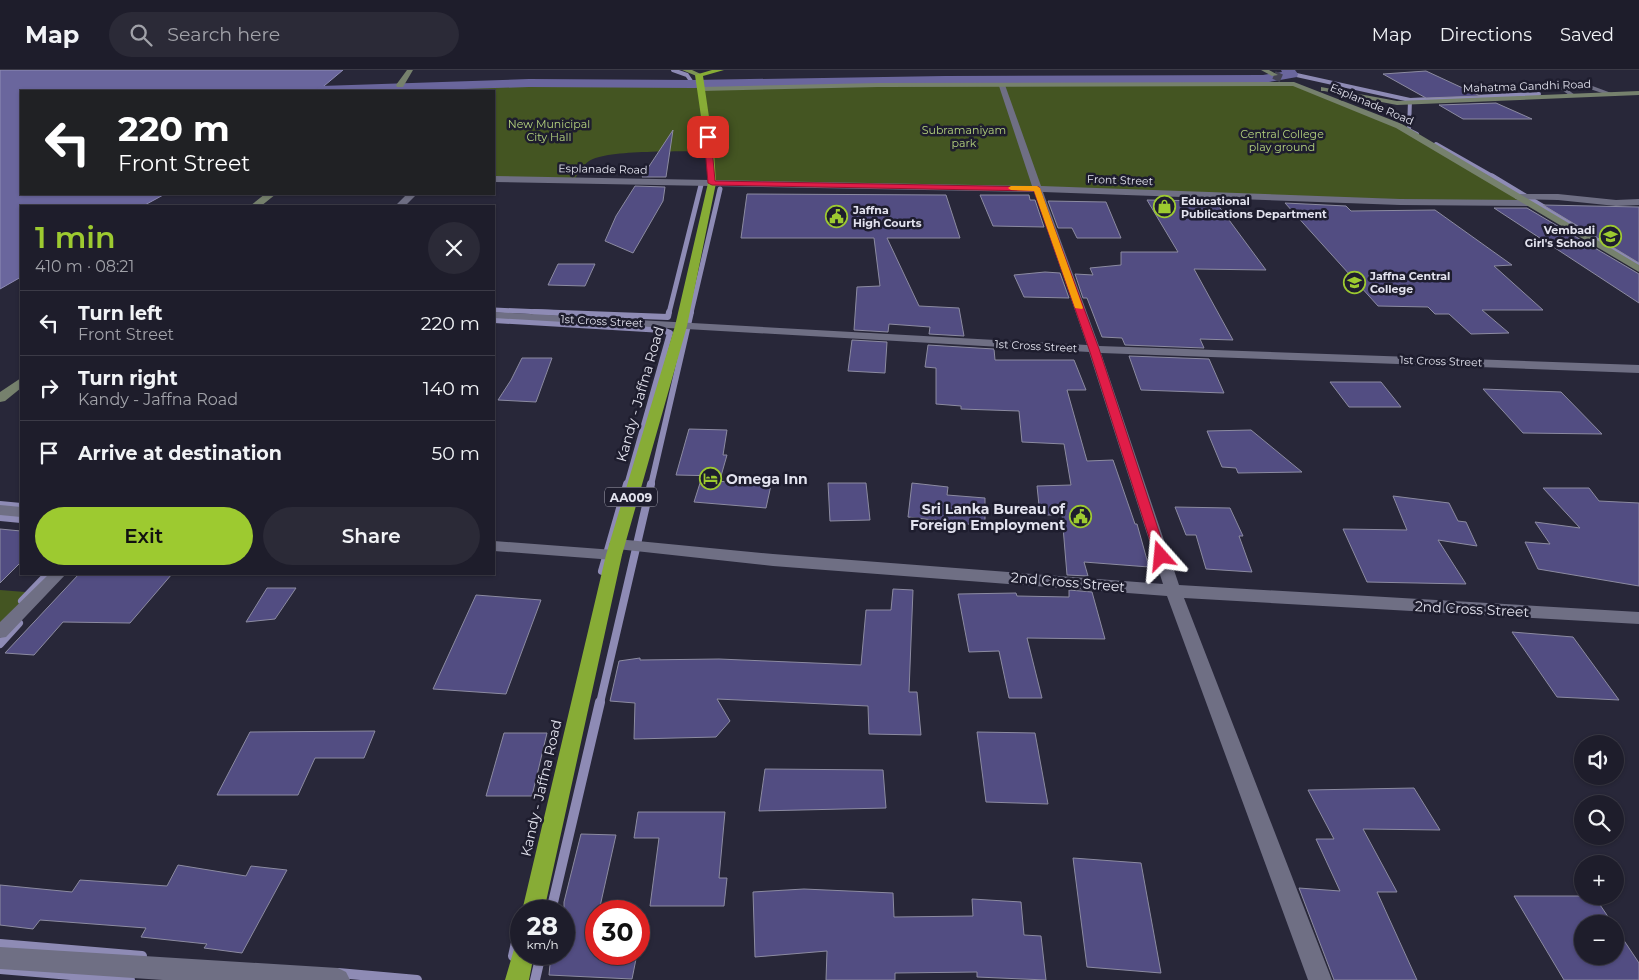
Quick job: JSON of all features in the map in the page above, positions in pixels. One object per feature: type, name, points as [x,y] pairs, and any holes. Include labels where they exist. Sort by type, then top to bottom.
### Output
[{"type":"highway","points":[[700,82],[721,70]]},
{"type":"highway","name":"Kandy - Jaffna Road","points":[[536,900],[616,550],[680,326],[712,183],[710,152],[700,82]]},
{"type":"highway","points":[[517,980],[520,965]]},
{"type":"main road","points":[[685,70],[700,82]]},
{"type":"street","points":[[397,88],[410,70]]},
{"type":"street","points":[[1264,70],[1274,75]]},
{"type":"street","points":[[1283,79],[1294,84],[1399,112]]},
{"type":"street","name":"Esplanade Road","points":[[700,82],[1001,85],[1294,84],[1399,112],[1518,197],[1639,269]]},
{"type":"street","points":[[1001,85],[1094,349],[1173,591],[1320,980]]},
{"type":"street","name":"Mahatma Gandhi Road","points":[[1399,112],[1415,102],[1637,94]]},
{"type":"street","name":"Esplanade Road","points":[[495,179],[712,183]]},
{"type":"street","name":"Front Street","points":[[712,183],[1037,188],[1400,202],[1528,203]]},
{"type":"street","points":[[256,205],[270,195]]},
{"type":"street","points":[[401,205],[411,195]]},
{"type":"street","points":[[1518,197],[1558,196],[1616,203],[1639,202]]},
{"type":"street","name":"1st Cross Street","points":[[495,315],[1094,349],[1639,369]]},
{"type":"street","points":[[0,398],[20,383]]},
{"type":"street","points":[[0,510],[20,512]]},
{"type":"street","name":"2nd Cross Street","points":[[495,546],[616,550],[773,560],[1173,591],[1639,618]]},
{"type":"street","points":[[0,632],[57,575]]},
{"type":"street","points":[[0,958],[338,980]]},
{"type":"lane","points":[[1572,95],[1562,88],[1584,85],[1592,86],[1611,94]]},
{"type":"green space","points":[[594,80],[699,81],[701,89],[878,85],[1294,84],[1399,126],[1528,203],[1037,189],[712,183],[710,151],[665,151],[598,157],[589,161],[574,180],[495,179],[495,90],[395,90],[401,84]]},
{"type":"green space","points":[[0,590],[38,593],[0,632]]},
{"type":"shaded area","points":[[0,70],[343,70],[319,90],[20,90],[20,195],[163,195],[145,205],[20,205],[20,278],[0,289]]},
{"type":"building","points":[[1426,71],[1480,96],[1426,98],[1383,74]]},
{"type":"building","points":[[1496,103],[1532,119],[1463,119],[1439,105]]},
{"type":"building","points":[[673,130],[666,177],[642,177]]},
{"type":"building","points":[[635,186],[665,187],[663,201],[633,253],[605,241],[616,216]]},
{"type":"building","name":"Jaffna High Courts","points":[[747,194],[946,195],[960,238],[887,238],[919,306],[959,308],[964,336],[929,334],[930,327],[889,324],[888,332],[854,330],[857,287],[880,286],[874,238],[741,238]]},
{"type":"building","points":[[980,195],[1029,195],[1030,200],[1035,200],[1044,227],[993,226]]},
{"type":"building","points":[[1147,200],[1215,201],[1266,270],[1194,269],[1233,340],[1200,339],[1204,348],[1125,345],[1122,338],[1102,337],[1087,298],[1083,298],[1075,274],[1093,275],[1090,268],[1121,265],[1121,252],[1178,252]]},
{"type":"building","points":[[1048,201],[1106,202],[1121,238],[1077,238],[1072,228],[1058,228]]},
{"type":"building","points":[[1285,203],[1346,206],[1351,211],[1435,210],[1512,265],[1494,266],[1543,310],[1482,310],[1509,333],[1471,334],[1449,314],[1435,314],[1428,307],[1378,306]]},
{"type":"building","name":"Vembadi Girl's School","points":[[1543,205],[1639,207],[1639,263]]},
{"type":"building","points":[[1494,208],[1527,208],[1639,274],[1639,303]]},
{"type":"building","points":[[558,264],[595,264],[585,286],[548,285]]},
{"type":"building","points":[[1045,272],[1060,273],[1069,298],[1024,297],[1014,275]]},
{"type":"building","points":[[852,340],[887,342],[885,373],[848,371]]},
{"type":"building","points":[[928,345],[994,349],[995,360],[1074,360],[1086,390],[1067,390],[1087,461],[1113,460],[1135,524],[1137,524],[1149,567],[1084,562],[1088,576],[1067,575],[1062,515],[1040,515],[1037,486],[1071,485],[1064,444],[1022,442],[1019,411],[961,409],[961,406],[936,404],[936,368],[925,367]]},
{"type":"building","points":[[1129,356],[1209,359],[1224,393],[1141,390]]},
{"type":"building","points":[[522,358],[552,358],[536,402],[498,400],[511,380]]},
{"type":"building","points":[[1330,382],[1381,382],[1401,407],[1349,407]]},
{"type":"building","points":[[1483,389],[1561,392],[1602,434],[1523,433]]},
{"type":"building","points":[[689,429],[727,430],[723,455],[727,455],[721,476],[676,475]]},
{"type":"building","points":[[1251,430],[1302,472],[1238,473],[1236,468],[1222,467],[1207,431]]},
{"type":"building","points":[[701,480],[771,485],[766,508],[694,502]]},
{"type":"building","points":[[828,483],[866,483],[870,520],[830,521]]},
{"type":"building","points":[[912,483],[948,487],[947,495],[985,498],[985,526],[908,517]]},
{"type":"building","points":[[1543,488],[1589,488],[1599,501],[1639,503],[1639,586],[1538,569],[1525,542],[1550,544],[1535,522],[1580,528]]},
{"type":"building","points":[[1393,496],[1449,503],[1458,521],[1466,522],[1477,546],[1438,540],[1466,584],[1367,582],[1343,529],[1407,530]]},
{"type":"building","points":[[1175,507],[1230,508],[1243,536],[1239,536],[1252,572],[1206,569],[1196,535],[1186,535]]},
{"type":"building","points":[[0,529],[20,531],[20,563],[0,583]]},
{"type":"building","points":[[78,575],[171,575],[130,623],[63,622],[34,655],[5,653]]},
{"type":"building","points":[[267,588],[296,588],[275,619],[246,622]]},
{"type":"building","points":[[893,589],[913,590],[909,692],[917,692],[921,735],[869,734],[868,706],[717,699],[730,721],[716,737],[634,739],[635,703],[610,701],[619,661],[640,658],[640,660],[719,659],[861,665],[866,610],[891,610]]},
{"type":"building","points":[[1069,590],[1092,592],[1105,639],[1027,638],[1042,698],[1009,698],[999,651],[969,652],[958,594],[1016,593],[1017,596],[1069,597]]},
{"type":"building","points":[[476,595],[541,600],[506,694],[433,689]]},
{"type":"building","points":[[1512,632],[1573,637],[1619,700],[1557,697]]},
{"type":"building","points":[[375,731],[364,758],[315,758],[298,795],[217,795],[250,732]]},
{"type":"building","points":[[977,732],[1035,733],[1048,804],[986,802]]},
{"type":"building","points":[[504,733],[547,733],[532,796],[486,796]]},
{"type":"building","points":[[765,769],[883,770],[886,808],[759,811]]},
{"type":"building","points":[[1414,788],[1440,830],[1363,829],[1397,892],[1377,892],[1417,980],[1334,980],[1299,888],[1340,891],[1316,839],[1334,839],[1308,790]]},
{"type":"building","points":[[638,812],[725,812],[719,878],[727,878],[724,906],[650,906],[659,838],[634,838]]},
{"type":"building","points":[[581,834],[616,835],[601,900],[585,900],[585,965],[635,965],[632,979],[549,975],[550,965],[575,965],[575,900],[564,900]]},
{"type":"building","points":[[1073,858],[1141,863],[1161,973],[1087,967]]},
{"type":"building","points":[[178,865],[246,876],[251,866],[287,870],[242,953],[204,948],[207,944],[141,937],[146,928],[40,920],[33,929],[0,925],[0,885],[72,892],[80,880],[167,886]]},
{"type":"building","points":[[804,889],[893,893],[894,917],[973,916],[972,899],[1021,902],[1024,935],[1041,936],[1046,980],[977,977],[977,972],[895,973],[895,980],[826,980],[827,951],[755,957],[753,892]]},
{"type":"building","points":[[1514,896],[1574,896],[1574,905],[1600,905],[1607,915],[1574,915],[1574,965],[1624,965],[1624,940],[1639,963],[1639,980],[1564,980]]},
{"type":"waterway","points":[[673,70],[687,75],[693,84]]},
{"type":"waterway","points":[[321,90],[529,83],[693,84],[945,80],[1263,79],[1292,74],[1287,70]]},
{"type":"waterway","points":[[1292,74],[1410,100]]},
{"type":"waterway","points":[[1410,100],[1539,94]]},
{"type":"waterway","points":[[1410,100],[1409,130],[1417,134]]},
{"type":"waterway","points":[[1436,144],[1494,177]]},
{"type":"waterway","points":[[1492,176],[1639,264]]},
{"type":"waterway","points":[[669,313],[701,185]]},
{"type":"waterway","points":[[691,313],[720,189]]},
{"type":"waterway","points":[[495,310],[565,313]]},
{"type":"waterway","points":[[534,312],[668,317],[669,312]]},
{"type":"waterway","points":[[651,485],[691,312]]},
{"type":"waterway","points":[[495,320],[663,330],[670,333],[627,485]]},
{"type":"waterway","points":[[602,571],[627,484]]},
{"type":"waterway","points":[[600,703],[651,484]]},
{"type":"waterway","points":[[0,505],[20,507]]},
{"type":"waterway","points":[[0,517],[20,519]]},
{"type":"waterway","points":[[22,601],[47,575]]},
{"type":"waterway","points":[[0,644],[19,623]]},
{"type":"waterway","points":[[554,900],[600,702]]},
{"type":"waterway","points":[[0,944],[142,956]]},
{"type":"waterway","points":[[535,980],[538,965]]},
{"type":"waterway","points":[[0,969],[130,980]]},
{"type":"waterway","points":[[338,973],[417,980]]},
{"type":"tunnel","points":[[1274,75],[1283,79]]},
{"type":"slow traffic","points":[[1011,188],[1037,188],[1079,308]]},
{"type":"place","name":"Educational Publications Department","points":[[1165,207]]},
{"type":"place","name":"Jaffna High Courts","points":[[837,216]]},
{"type":"place","name":"Vembadi Girl's School","points":[[1611,236]]},
{"type":"place","name":"Jaffna Central College","points":[[1354,282]]},
{"type":"place","name":"Omega Inn","points":[[710,479]]},
{"type":"place","name":"Sri Lanka Bureau of Foreign Employment","points":[[1081,517]]},
{"type":"route","points":[[708,137],[712,183],[1037,188],[1094,349],[1161,556]]},
{"type":"park label","name":"New Municipal City Hall","points":[[549,130]]},
{"type":"park label","name":"Subramaniyam park","points":[[964,136]]},
{"type":"park label","name":"Central College play ground","points":[[1282,140]]}]
